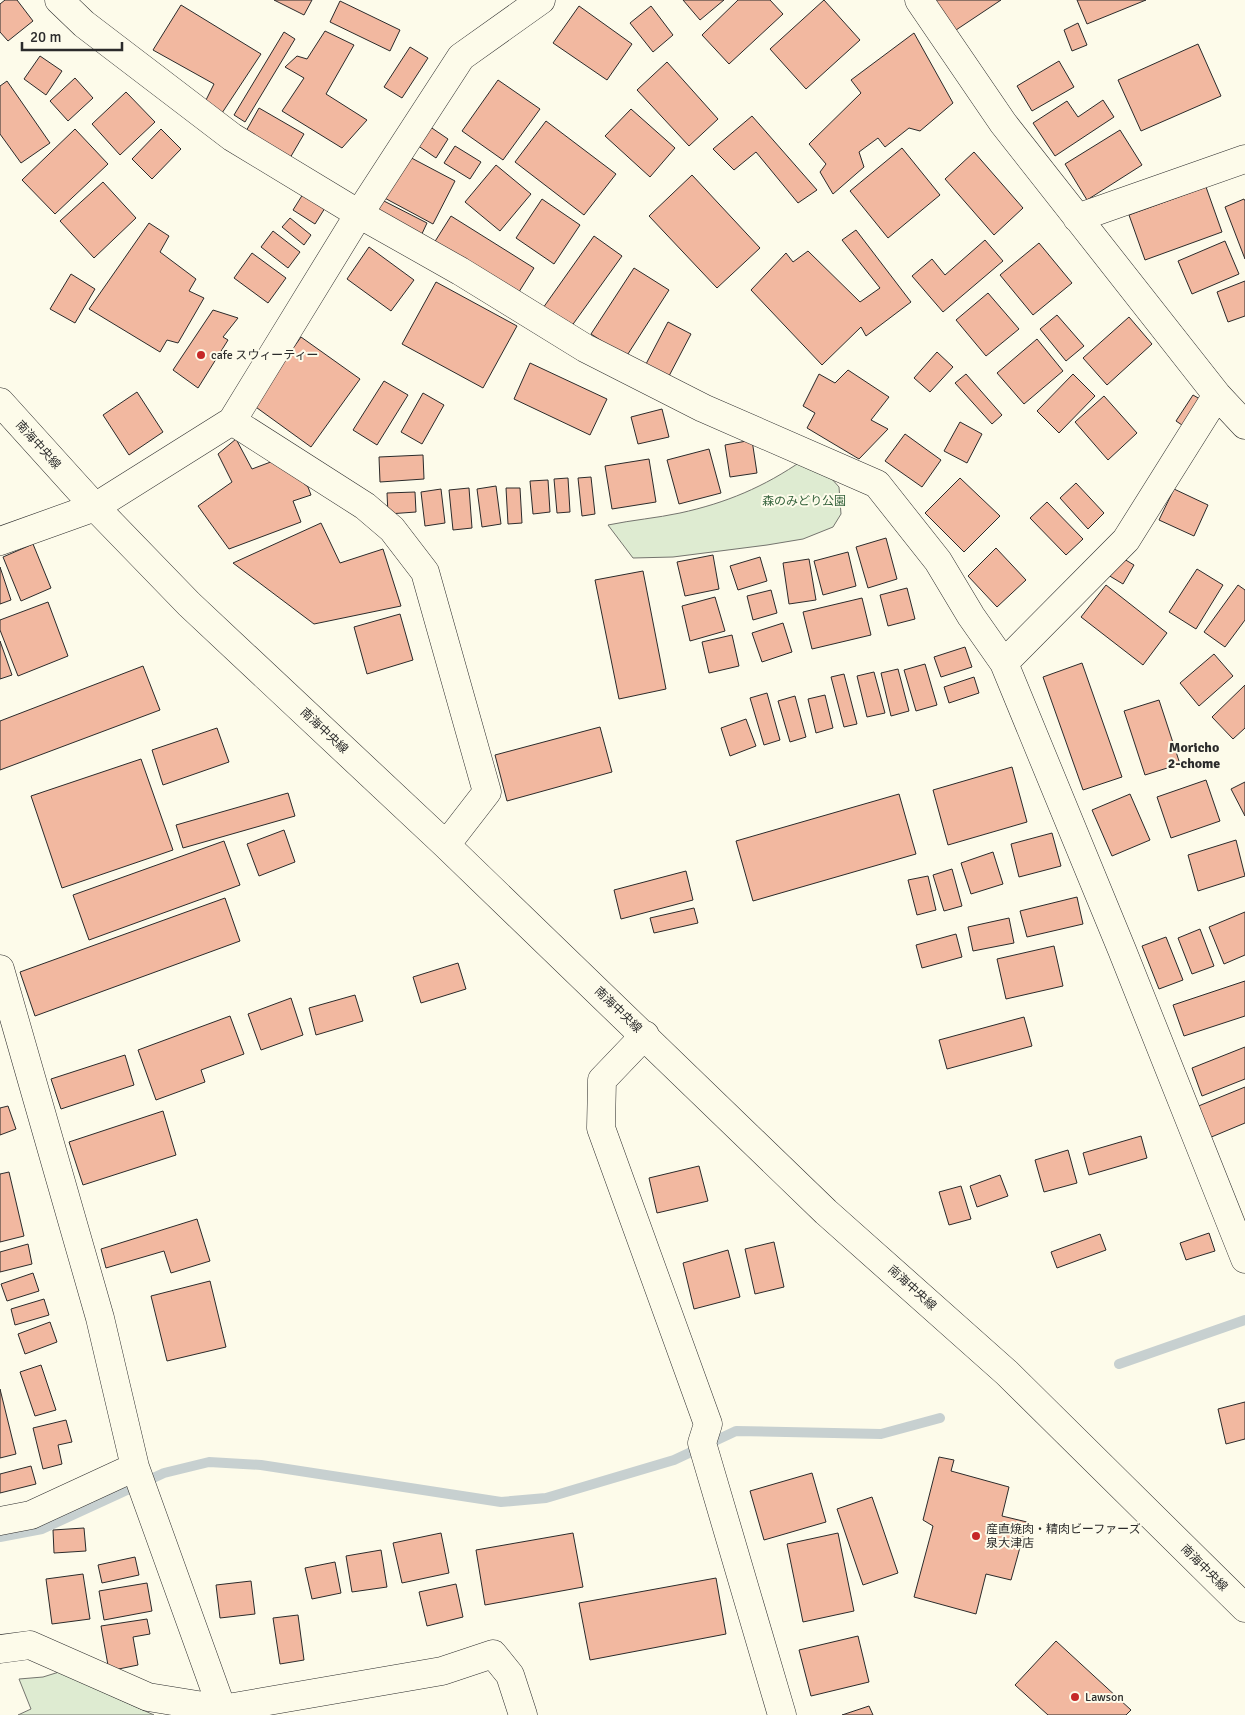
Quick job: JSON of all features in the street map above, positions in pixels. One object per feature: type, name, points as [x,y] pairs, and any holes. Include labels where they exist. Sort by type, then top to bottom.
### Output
[{"type":"street","points":[[59,0],[84,24],[232,137],[359,214],[460,271],[585,348],[703,408],[877,484],[938,561],[971,616],[1004,663],[1119,941],[1245,1259]]},
{"type":"street","points":[[0,541],[94,507],[232,421],[359,214],[461,57],[541,0]]},
{"type":"street","points":[[919,0],[1003,123],[1217,395],[1245,425]]},
{"type":"street","points":[[1077,218],[1245,159]]},
{"type":"street","points":[[1004,663],[1126,540],[1217,395]]},
{"type":"street","name":"南海中央線","points":[[0,402],[94,507],[189,604],[446,845],[645,1035],[826,1212],[1007,1373],[1245,1608]]},
{"type":"street","points":[[232,421],[365,506],[392,529],[425,572],[487,792],[446,845]]},
{"type":"street","points":[[0,968],[100,1318],[139,1476],[222,1709]]},
{"type":"street","points":[[645,1035],[602,1080],[601,1128],[708,1424],[704,1451],[782,1715]]},
{"type":"street","points":[[0,1521],[30,1515],[139,1476]]},
{"type":"street","points":[[0,1649],[30,1645],[148,1697],[222,1709],[442,1672],[493,1654],[510,1675],[523,1715]]},
{"type":"green space","name":"森のみどり公園","points":[[803,460],[831,478],[839,487],[841,514],[833,527],[803,539],[673,557],[633,558],[608,525],[671,515],[729,499],[759,486]]},
{"type":"green space","points":[[59,1672],[154,1715],[18,1715],[31,1709],[19,1679],[43,1677]]},
{"type":"building","points":[[5,0],[17,0],[33,21],[8,41],[0,32],[0,4]]},
{"type":"building","points":[[274,0],[312,0],[304,15]]},
{"type":"building","points":[[683,0],[724,0],[700,20]]},
{"type":"building","points":[[738,0],[770,0],[783,14],[729,64],[702,35]]},
{"type":"building","points":[[824,0],[860,40],[806,89],[770,49]]},
{"type":"building","points":[[932,0],[1001,0],[953,32]]},
{"type":"building","points":[[1077,0],[1146,0],[1087,24]]},
{"type":"building","points":[[340,1],[400,30],[390,51],[330,22]]},
{"type":"building","points":[[181,5],[261,54],[222,113],[205,102],[214,84],[153,50]]},
{"type":"building","points":[[579,6],[632,44],[607,80],[553,43]]},
{"type":"building","points":[[651,6],[673,35],[653,52],[630,23]]},
{"type":"building","points":[[1078,23],[1087,45],[1072,51],[1064,30]]},
{"type":"building","points":[[325,31],[354,45],[326,94],[367,120],[342,148],[282,111],[304,78],[285,67],[297,56],[307,59]]},
{"type":"building","points":[[284,32],[295,39],[245,122],[234,115]]},
{"type":"building","points":[[914,33],[953,103],[920,131],[909,128],[885,147],[878,138],[859,152],[864,167],[833,194],[820,172],[826,164],[809,144],[861,93],[851,80]]},
{"type":"building","points":[[1198,44],[1221,96],[1141,131],[1118,80]]},
{"type":"building","points":[[410,47],[428,58],[402,98],[384,87]]},
{"type":"building","points":[[40,56],[62,71],[46,95],[24,79]]},
{"type":"building","points":[[1059,61],[1074,87],[1032,111],[1017,86]]},
{"type":"building","points":[[667,62],[718,119],[689,146],[637,90]]},
{"type":"building","points":[[75,78],[93,98],[68,121],[50,101]]},
{"type":"building","points":[[498,80],[540,109],[503,160],[462,131]]},
{"type":"building","points":[[7,81],[50,143],[21,163],[0,134],[0,86]]},
{"type":"building","points":[[126,92],[155,122],[120,155],[92,124]]},
{"type":"building","points":[[1103,100],[1114,117],[1055,156],[1033,123],[1067,101],[1078,117]]},
{"type":"building","points":[[259,108],[304,134],[290,158],[245,133]]},
{"type":"building","points":[[631,109],[675,148],[650,177],[605,136]]},
{"type":"building","points":[[752,116],[817,190],[798,203],[756,152],[734,170],[713,149]]},
{"type":"building","points":[[546,121],[616,174],[584,215],[515,162]]},
{"type":"building","points":[[426,124],[448,139],[436,158],[414,143]]},
{"type":"building","points":[[75,129],[108,164],[55,214],[22,180]]},
{"type":"building","points":[[161,129],[181,149],[152,179],[132,159]]},
{"type":"building","points":[[1120,130],[1142,165],[1087,200],[1065,164]]},
{"type":"building","points":[[455,146],[481,162],[470,179],[444,163]]},
{"type":"building","points":[[902,148],[940,195],[888,238],[850,191]]},
{"type":"building","points":[[974,152],[1023,208],[994,235],[945,179]]},
{"type":"building","points":[[402,153],[455,181],[433,224],[379,195]]},
{"type":"building","points":[[496,165],[531,194],[500,231],[465,202]]},
{"type":"building","points":[[692,175],[760,248],[717,288],[649,216]]},
{"type":"building","points":[[103,182],[136,218],[94,258],[60,221]]},
{"type":"building","points":[[1206,187],[1222,232],[1145,260],[1129,215]]},
{"type":"building","points":[[303,194],[325,208],[315,224],[293,210]]},
{"type":"building","points":[[380,199],[427,223],[420,238],[372,214]]},
{"type":"building","points":[[542,199],[580,225],[554,264],[516,238]]},
{"type":"building","points":[[1244,199],[1245,201],[1245,259],[1225,207]]},
{"type":"building","points":[[451,216],[534,268],[517,295],[434,243]]},
{"type":"building","points":[[290,218],[311,235],[304,245],[282,227]]},
{"type":"building","points":[[149,223],[169,236],[160,252],[196,279],[189,291],[204,298],[178,343],[167,340],[160,352],[89,309]]},
{"type":"building","points":[[856,230],[911,302],[866,336],[861,327],[822,365],[751,290],[786,253],[793,262],[808,251],[860,302],[880,288],[842,240]]},
{"type":"building","points":[[273,231],[300,252],[288,268],[261,247]]},
{"type":"building","points":[[594,236],[622,256],[571,327],[543,308]]},
{"type":"building","points":[[985,240],[1003,261],[943,312],[912,276],[932,259],[945,275]]},
{"type":"building","points":[[1225,241],[1239,274],[1192,294],[1178,261]]},
{"type":"building","points":[[1039,243],[1072,283],[1033,315],[1000,275]]},
{"type":"building","points":[[369,247],[414,280],[391,311],[347,279]]},
{"type":"building","points":[[252,253],[286,278],[268,303],[234,278]]},
{"type":"building","points":[[634,268],[669,290],[626,357],[591,334]]},
{"type":"building","points":[[71,274],[95,289],[75,323],[50,309]]},
{"type":"building","points":[[1245,281],[1245,316],[1228,322],[1217,292]]},
{"type":"building","points":[[436,282],[517,326],[483,388],[402,344]]},
{"type":"building","points":[[988,293],[1019,329],[986,356],[956,320]]},
{"type":"building","name":"cafe スウィーティー","points":[[213,310],[238,318],[223,337],[228,340],[198,388],[173,370]]},
{"type":"building","points":[[1057,315],[1084,346],[1066,361],[1040,329]]},
{"type":"building","points":[[1129,317],[1152,344],[1107,385],[1083,358]]},
{"type":"building","points":[[668,322],[691,334],[669,376],[646,364]]},
{"type":"building","points":[[301,337],[360,379],[311,447],[253,405]]},
{"type":"building","points":[[1037,339],[1063,371],[1024,404],[997,373]]},
{"type":"building","points":[[937,352],[953,367],[930,392],[914,378]]},
{"type":"building","points":[[530,363],[607,399],[590,435],[514,399]]},
{"type":"building","points":[[848,370],[889,397],[871,420],[888,429],[859,459],[807,428],[815,413],[803,406],[819,374],[835,383]]},
{"type":"building","points":[[966,374],[1002,415],[992,424],[955,383]]},
{"type":"building","points":[[1073,374],[1095,396],[1059,433],[1037,411]]},
{"type":"building","points":[[384,381],[408,395],[377,445],[353,430]]},
{"type":"building","points":[[137,392],[163,432],[129,455],[103,415]]},
{"type":"building","points":[[423,393],[444,405],[422,444],[401,432]]},
{"type":"building","points":[[1193,395],[1205,402],[1188,429],[1176,421]]},
{"type":"building","points":[[1104,396],[1137,433],[1108,460],[1075,422]]},
{"type":"building","points":[[662,409],[669,437],[638,444],[631,417]]},
{"type":"building","points":[[960,422],[982,434],[967,463],[944,451]]},
{"type":"building","points":[[905,434],[941,460],[922,487],[885,461]]},
{"type":"building","points":[[236,439],[252,469],[276,460],[308,487],[311,495],[293,501],[301,522],[229,549],[198,506],[232,482],[218,454]]},
{"type":"building","points":[[752,440],[757,473],[730,477],[725,445]]},
{"type":"building","points":[[709,449],[721,493],[679,504],[667,460]]},
{"type":"building","points":[[423,455],[424,479],[380,482],[379,457]]},
{"type":"building","points":[[649,459],[656,502],[612,509],[605,466]]},
{"type":"building","points":[[591,477],[595,514],[582,516],[578,478]]},
{"type":"building","points":[[568,478],[570,512],[557,513],[554,479]]},
{"type":"building","points":[[960,478],[1000,516],[964,552],[925,513]]},
{"type":"building","points":[[548,480],[550,512],[533,514],[530,481]]},
{"type":"building","points":[[1076,483],[1104,513],[1088,529],[1060,498]]},
{"type":"building","points":[[496,486],[501,524],[482,527],[477,489]]},
{"type":"building","points":[[469,488],[472,528],[453,530],[449,490]]},
{"type":"building","points":[[506,488],[520,488],[522,523],[508,524]]},
{"type":"building","points":[[441,489],[445,523],[425,526],[421,492]]},
{"type":"building","points":[[1174,489],[1208,505],[1194,536],[1159,520]]},
{"type":"building","points":[[415,492],[416,512],[388,514],[387,493]]},
{"type":"building","points":[[1047,502],[1083,539],[1066,555],[1030,518]]},
{"type":"building","points":[[321,523],[340,563],[383,549],[401,606],[314,624],[233,563]]},
{"type":"building","points":[[886,538],[897,579],[868,588],[856,547]]},
{"type":"building","points":[[33,544],[51,588],[21,601],[3,557]]},
{"type":"building","points":[[996,548],[1026,580],[997,607],[968,576]]},
{"type":"building","points":[[848,552],[856,586],[823,595],[814,561]]},
{"type":"building","points":[[713,555],[719,589],[685,596],[677,562]]},
{"type":"building","points":[[1119,556],[1134,565],[1123,584],[1108,575]]},
{"type":"building","points":[[760,557],[767,581],[738,590],[730,566]]},
{"type":"building","points":[[809,559],[816,600],[789,604],[783,563]]},
{"type":"building","points":[[0,567],[11,600],[0,604]]},
{"type":"building","points":[[1197,569],[1223,585],[1196,629],[1169,612]]},
{"type":"building","points":[[643,571],[666,689],[619,699],[595,580]]},
{"type":"building","points":[[1106,585],[1167,633],[1143,665],[1081,617]]},
{"type":"building","points":[[1238,585],[1245,590],[1245,620],[1225,647],[1204,632]]},
{"type":"building","points":[[907,588],[915,619],[888,626],[880,595]]},
{"type":"building","points":[[771,590],[777,613],[753,620],[747,596]]},
{"type":"building","points":[[715,597],[725,631],[690,641],[682,606]]},
{"type":"building","points":[[862,598],[871,635],[812,649],[803,612]]},
{"type":"building","points":[[48,602],[68,656],[18,676],[0,630],[0,620]]},
{"type":"building","points":[[400,614],[413,660],[367,674],[354,627]]},
{"type":"building","points":[[783,623],[792,652],[762,662],[752,633]]},
{"type":"building","points":[[732,635],[739,666],[709,673],[702,642]]},
{"type":"building","points":[[0,641],[12,675],[0,679]]},
{"type":"building","points":[[965,647],[972,667],[941,677],[934,657]]},
{"type":"building","points":[[1214,654],[1233,676],[1199,706],[1180,683]]},
{"type":"building","points":[[1082,663],[1122,777],[1083,790],[1043,677]]},
{"type":"building","points":[[925,664],[937,705],[916,711],[904,670]]},
{"type":"building","points":[[143,666],[160,710],[0,770],[0,721]]},
{"type":"building","points":[[898,669],[909,711],[891,716],[881,673]]},
{"type":"building","points":[[874,672],[885,713],[867,717],[857,676]]},
{"type":"building","points":[[844,674],[857,724],[844,727],[831,677]]},
{"type":"building","points":[[974,677],[979,693],[949,703],[944,687]]},
{"type":"building","points":[[1245,685],[1245,728],[1233,739],[1212,717]]},
{"type":"building","points":[[767,693],[780,740],[764,745],[750,698]]},
{"type":"building","points":[[825,695],[833,728],[816,733],[808,699]]},
{"type":"building","points":[[795,696],[806,737],[790,742],[778,701]]},
{"type":"building","points":[[1159,700],[1180,764],[1145,775],[1124,711]]},
{"type":"building","points":[[746,719],[756,746],[730,756],[721,728]]},
{"type":"building","points":[[600,727],[612,772],[507,801],[495,755]]},
{"type":"building","points":[[217,728],[229,762],[163,785],[152,750]]},
{"type":"building","points":[[141,759],[173,850],[62,888],[31,796]]},
{"type":"building","points":[[1012,767],[1027,822],[948,845],[933,790]]},
{"type":"building","points":[[1206,780],[1220,821],[1171,838],[1157,797]]},
{"type":"building","points":[[1245,782],[1245,816],[1231,789]]},
{"type":"building","points":[[288,793],[295,816],[183,848],[176,825]]},
{"type":"building","points":[[899,794],[916,854],[753,901],[736,841]]},
{"type":"building","points":[[1130,794],[1150,840],[1112,856],[1092,810]]},
{"type":"building","points":[[284,830],[295,862],[259,876],[247,844]]},
{"type":"building","points":[[1052,833],[1061,866],[1019,877],[1011,844]]},
{"type":"building","points":[[1236,840],[1245,876],[1198,891],[1188,855]]},
{"type":"building","points":[[224,841],[240,885],[89,940],[73,895]]},
{"type":"building","points":[[993,852],[1003,884],[971,894],[961,863]]},
{"type":"building","points":[[952,869],[962,906],[944,911],[933,875]]},
{"type":"building","points":[[686,871],[693,900],[621,919],[614,890]]},
{"type":"building","points":[[928,876],[936,910],[917,915],[908,880]]},
{"type":"building","points":[[1077,897],[1083,924],[1027,937],[1020,911]]},
{"type":"building","points":[[225,898],[240,941],[35,1016],[20,972]]},
{"type":"building","points":[[694,908],[698,923],[654,933],[650,918]]},
{"type":"building","points":[[1245,912],[1245,955],[1224,964],[1209,927]]},
{"type":"building","points":[[1009,918],[1014,943],[973,951],[968,927]]},
{"type":"building","points":[[1200,929],[1214,966],[1192,974],[1178,938]]},
{"type":"building","points":[[956,934],[962,957],[922,968],[916,945]]},
{"type":"building","points":[[1166,937],[1183,980],[1159,989],[1142,946]]},
{"type":"building","points":[[1054,946],[1063,986],[1006,999],[997,959]]},
{"type":"building","points":[[458,963],[466,989],[421,1003],[413,977]]},
{"type":"building","points":[[1245,981],[1245,1016],[1184,1036],[1173,1005]]},
{"type":"building","points":[[355,995],[363,1021],[316,1035],[309,1008]]},
{"type":"building","points":[[291,998],[303,1035],[261,1050],[248,1014]]},
{"type":"building","points":[[230,1016],[244,1054],[201,1070],[205,1082],[156,1100],[138,1050]]},
{"type":"building","points":[[1024,1017],[1032,1046],[947,1069],[939,1040]]},
{"type":"building","points":[[1245,1047],[1245,1079],[1202,1096],[1192,1068]]},
{"type":"building","points":[[125,1055],[134,1085],[61,1109],[51,1079]]},
{"type":"building","points":[[1245,1087],[1245,1123],[1209,1138],[1196,1107]]},
{"type":"building","points":[[8,1106],[16,1129],[0,1135],[0,1108]]},
{"type":"building","points":[[163,1111],[176,1155],[83,1185],[69,1142]]},
{"type":"building","points":[[1141,1136],[1147,1158],[1089,1175],[1083,1153]]},
{"type":"building","points":[[1068,1150],[1077,1183],[1044,1192],[1035,1160]]},
{"type":"building","points":[[699,1166],[708,1201],[657,1213],[649,1178]]},
{"type":"building","points":[[9,1172],[24,1236],[0,1242],[0,1174]]},
{"type":"building","points":[[1000,1175],[1008,1196],[977,1207],[970,1186]]},
{"type":"building","points":[[961,1186],[971,1219],[949,1225],[939,1192]]},
{"type":"building","points":[[197,1219],[210,1261],[171,1273],[164,1251],[106,1268],[101,1249]]},
{"type":"building","points":[[1209,1233],[1215,1251],[1186,1260],[1180,1243]]},
{"type":"building","points":[[1100,1234],[1106,1250],[1057,1268],[1051,1252]]},
{"type":"building","points":[[774,1242],[784,1287],[755,1294],[745,1249]]},
{"type":"building","points":[[28,1244],[32,1264],[0,1272],[0,1252]]},
{"type":"building","points":[[728,1250],[740,1297],[694,1309],[683,1263]]},
{"type":"building","points":[[33,1273],[39,1291],[7,1301],[1,1284]]},
{"type":"building","points":[[210,1281],[226,1347],[167,1361],[151,1296]]},
{"type":"building","points":[[44,1299],[49,1315],[15,1325],[11,1309]]},
{"type":"building","points":[[50,1322],[57,1342],[25,1354],[18,1334]]},
{"type":"building","points":[[41,1365],[56,1410],[35,1416],[20,1372]]},
{"type":"building","points":[[0,1389],[16,1454],[0,1458]]},
{"type":"building","points":[[1245,1402],[1245,1439],[1226,1444],[1218,1409]]},
{"type":"building","points":[[66,1420],[72,1442],[58,1445],[62,1464],[43,1469],[33,1428]]},
{"type":"building","points":[[939,1457],[954,1460],[951,1471],[1009,1487],[1002,1516],[1027,1522],[1011,1580],[986,1574],[976,1614],[914,1597],[933,1526],[923,1520]]},
{"type":"building","points":[[31,1466],[36,1484],[0,1493],[0,1474]]},
{"type":"building","points":[[812,1473],[826,1522],[764,1540],[750,1491]]},
{"type":"building","points":[[872,1497],[898,1573],[863,1585],[837,1509]]},
{"type":"building","points":[[84,1528],[86,1551],[54,1553],[53,1530]]},
{"type":"building","points":[[441,1533],[449,1573],[402,1583],[393,1543]]},
{"type":"building","points":[[573,1533],[583,1587],[485,1605],[476,1550]]},
{"type":"building","points":[[838,1533],[854,1611],[803,1622],[787,1544]]},
{"type":"building","points":[[381,1550],[387,1587],[352,1592],[346,1556]]},
{"type":"building","points":[[135,1557],[139,1575],[102,1583],[98,1565]]},
{"type":"building","points":[[335,1562],[341,1593],[312,1599],[305,1568]]},
{"type":"building","points":[[83,1574],[90,1619],[52,1624],[46,1579]]},
{"type":"building","points":[[716,1578],[726,1634],[590,1660],[579,1603]]},
{"type":"building","points":[[251,1581],[255,1614],[220,1618],[216,1585]]},
{"type":"building","points":[[147,1583],[152,1611],[104,1620],[99,1591]]},
{"type":"building","points":[[456,1584],[463,1617],[427,1626],[419,1592]]},
{"type":"building","points":[[298,1615],[304,1660],[280,1664],[273,1618]]},
{"type":"building","points":[[147,1619],[150,1634],[133,1637],[138,1665],[109,1671],[101,1626]]},
{"type":"building","points":[[858,1636],[869,1682],[811,1696],[799,1650]]},
{"type":"building","points":[[1056,1641],[1131,1710],[1126,1715],[1048,1715],[1015,1685]]},
{"type":"building","points":[[869,1706],[873,1715],[842,1715]]},
{"type":"waterway","points":[[1119,1364],[1245,1320]]},
{"type":"waterway","points":[[0,1537],[42,1529],[164,1473],[209,1462],[261,1465],[501,1502],[546,1498],[674,1460],[736,1431],[881,1434],[940,1418]]},
{"type":"place","name":"cafe スウィーティー","points":[[201,355]]},
{"type":"place","name":"産直焼肉・精肉ビーファーズ 泉大津店","points":[[976,1536]]},
{"type":"place","name":"Lawson","points":[[1075,1697]]},
{"type":"district","name":"Moricho 2-chome","points":[[1194,756]]}]
